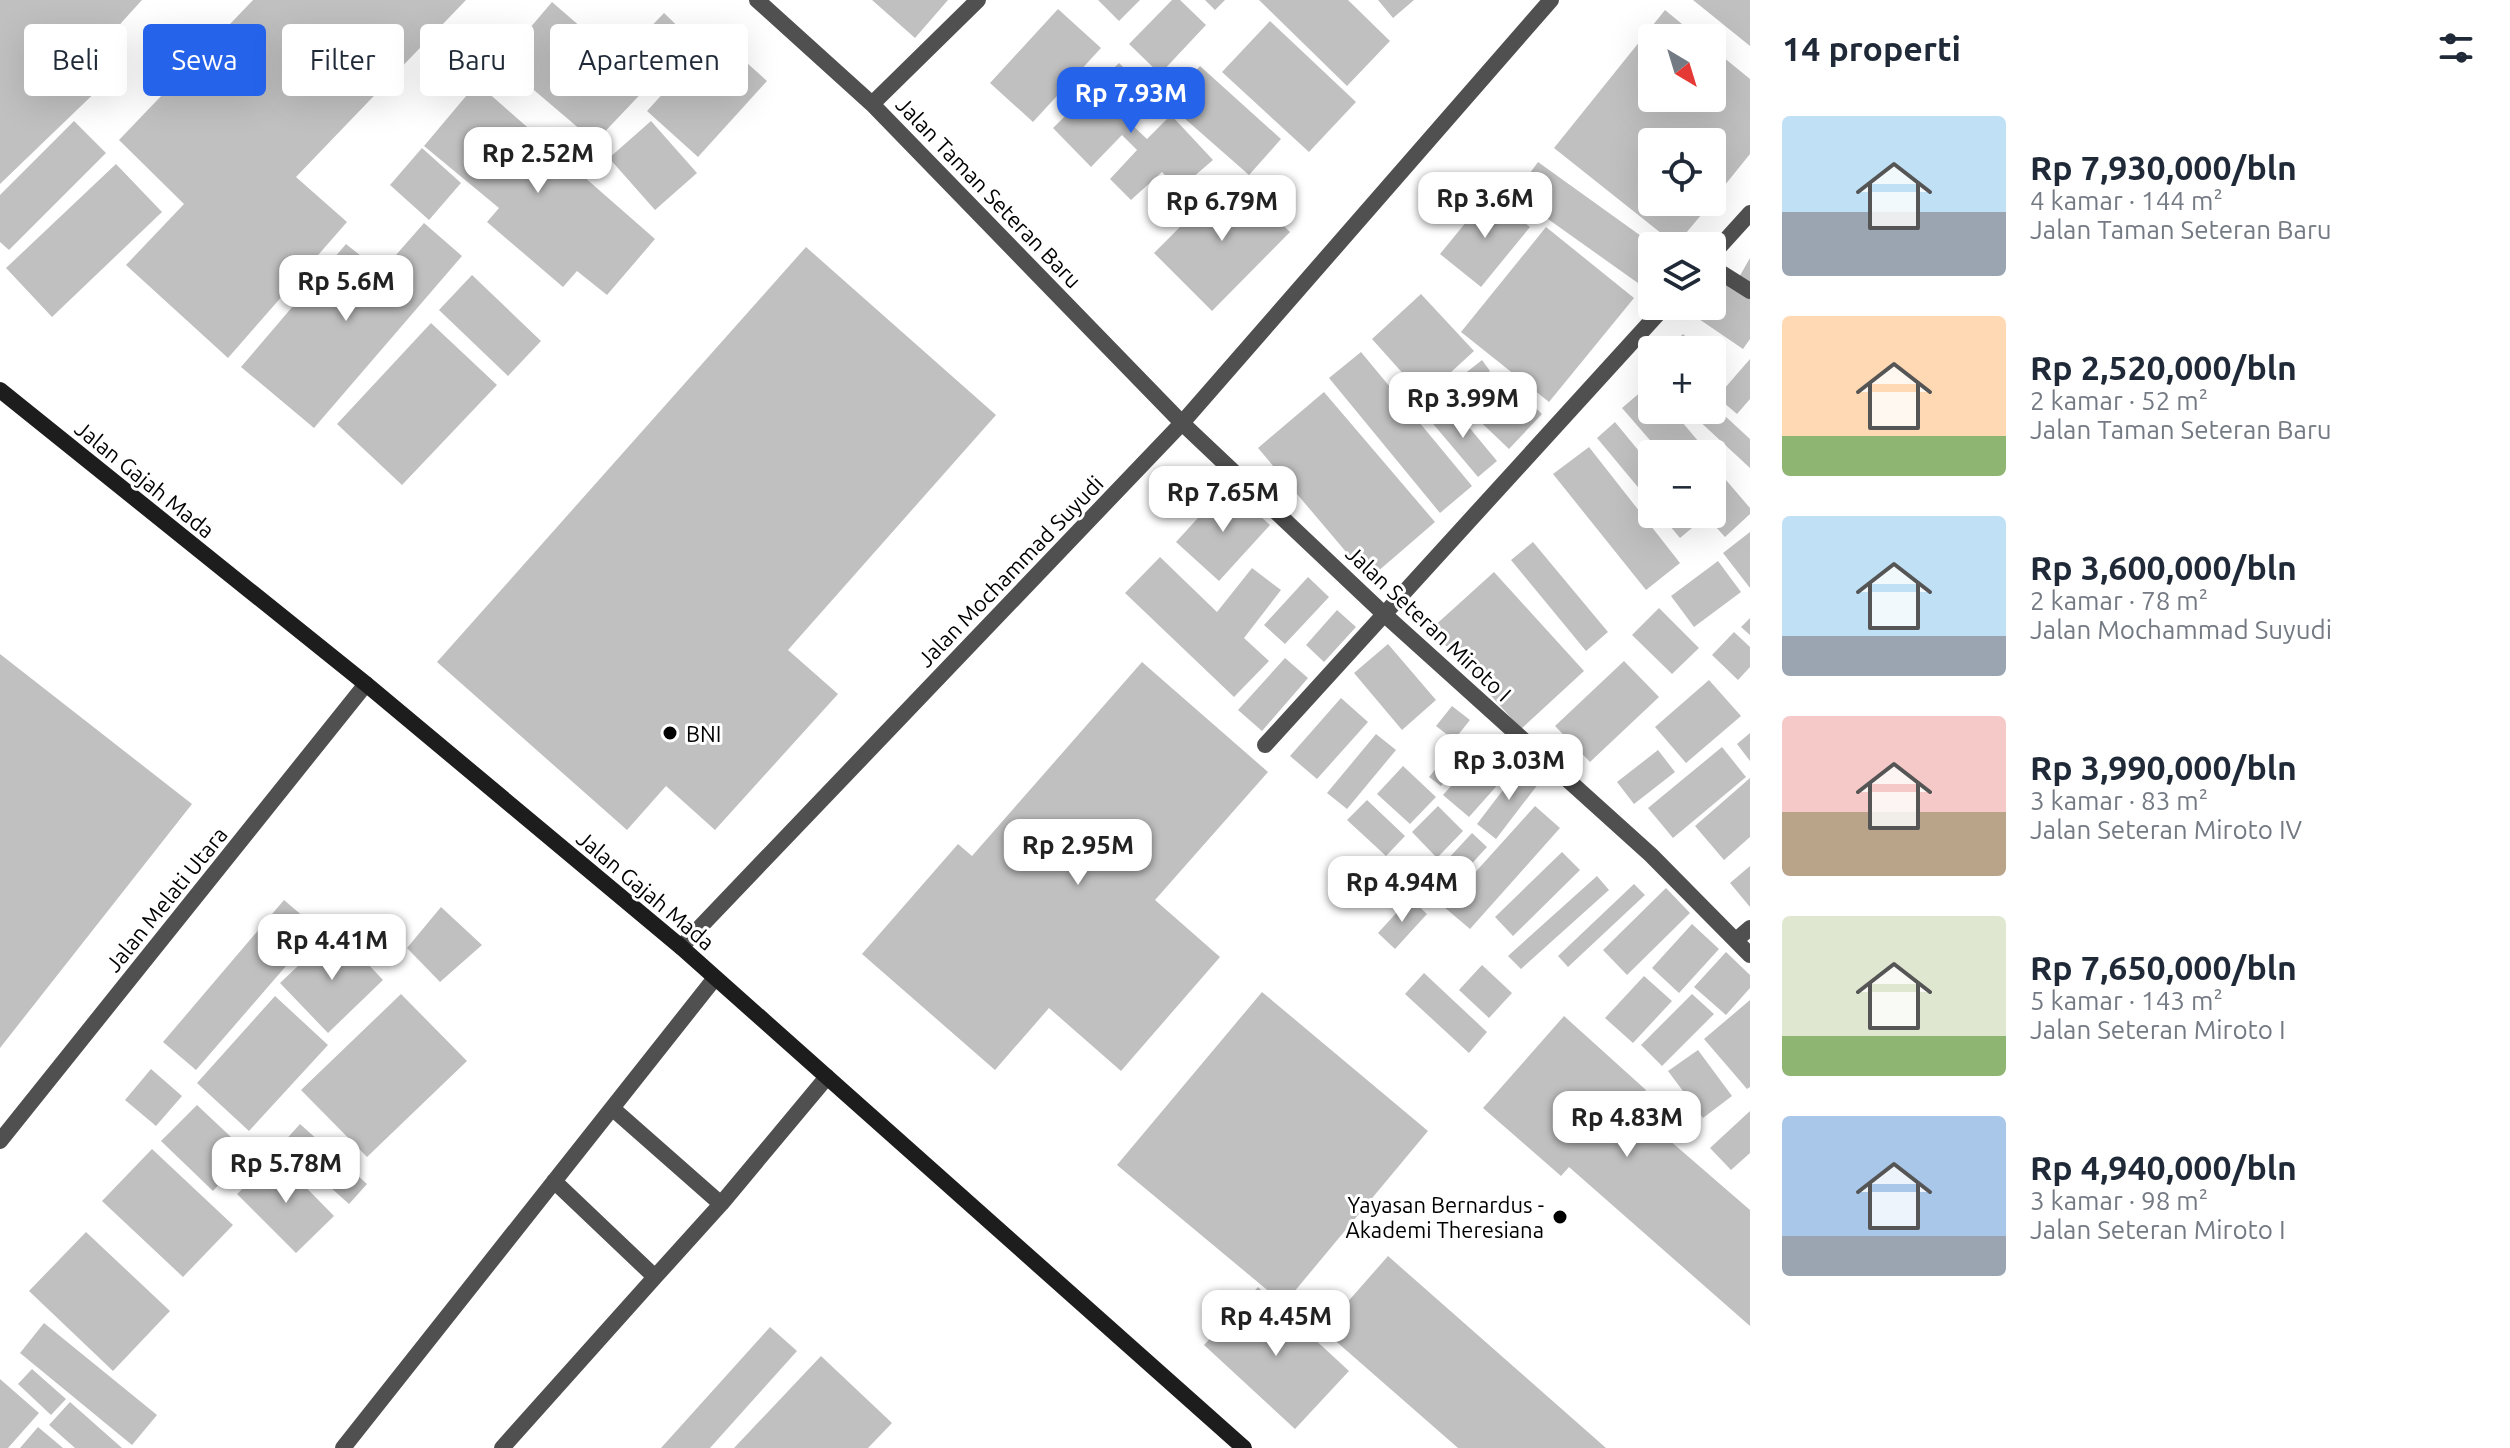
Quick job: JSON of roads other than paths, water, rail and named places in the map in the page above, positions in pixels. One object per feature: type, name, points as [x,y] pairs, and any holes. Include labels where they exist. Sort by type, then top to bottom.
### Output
[{"type":"main road","name":"Jalan Gajah Mada","points":[[0,390],[366,684],[681,947],[1244,1448]]},
{"type":"street","name":"Jalan Taman Seteran Baru","points":[[757,0],[872,104],[1182,423]]},
{"type":"street","points":[[872,104],[978,0]]},
{"type":"street","name":"Jalan Mochammad Suyudi","points":[[681,947],[1182,423],[1551,0]]},
{"type":"street","points":[[1726,240],[1750,213]]},
{"type":"street","points":[[1726,276],[1750,291]]},
{"type":"street","points":[[1265,745],[1652,320]]},
{"type":"street","name":"Jalan Seteran Miroto I","points":[[1182,423],[1385,615],[1651,855],[1750,955]]},
{"type":"street","name":"Jalan Melati Utara","points":[[0,1141],[366,684]]},
{"type":"street","points":[[1736,940],[1750,928]]},
{"type":"street","points":[[343,1448],[715,978]]},
{"type":"street","points":[[502,1448],[721,1204],[827,1077]]},
{"type":"street","points":[[612,1108],[721,1204]]},
{"type":"street","points":[[554,1181],[655,1277]]},
{"type":"place","name":"BNI","points":[[670,733]]},
{"type":"place","name":"Yayasan Bernardus - Akademi Theresiana","points":[[1560,1217]]}]
